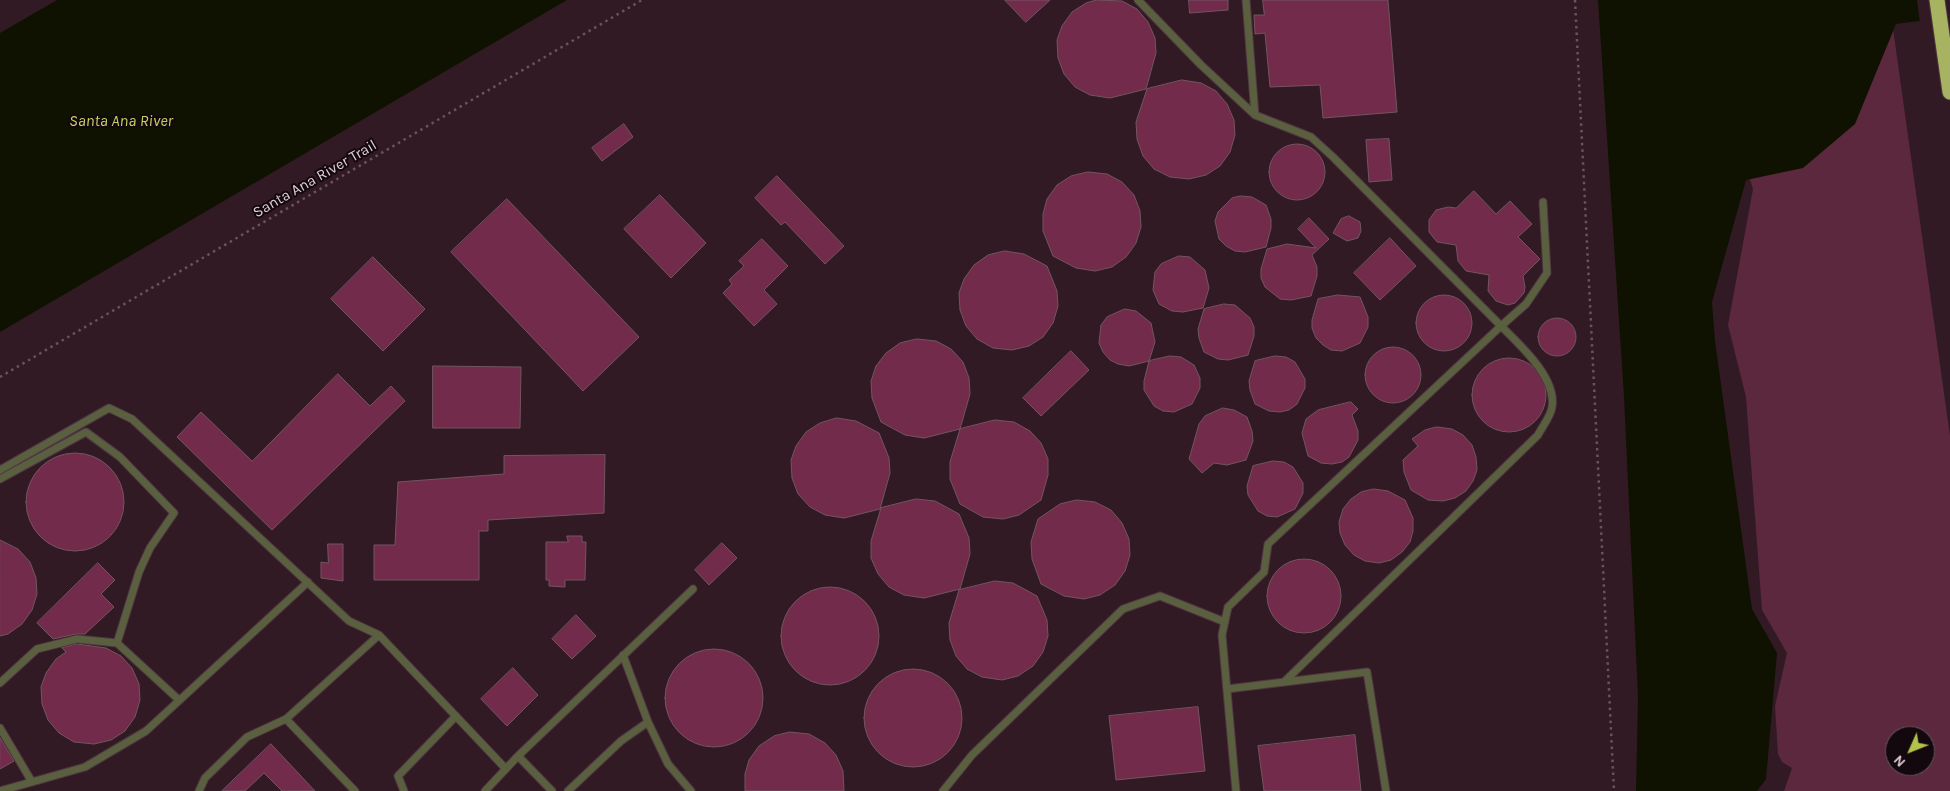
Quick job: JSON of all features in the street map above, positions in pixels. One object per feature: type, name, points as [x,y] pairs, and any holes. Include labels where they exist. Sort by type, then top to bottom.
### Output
[{"type":"highway","points":[[1937,0],[1950,92]]},
{"type":"lane","points":[[1138,0],[1201,65],[1255,115],[1311,137],[1533,357],[1552,392],[1552,408],[1538,435],[1284,682]]},
{"type":"lane","points":[[1246,0],[1255,115]]},
{"type":"lane","points":[[1236,791],[1222,635],[1228,607],[1264,572],[1268,544],[1526,304],[1547,273],[1543,202]]},
{"type":"lane","points":[[0,470],[110,408],[132,419],[349,621],[379,635],[506,769]]},
{"type":"lane","points":[[0,479],[86,432],[120,457],[174,513],[150,548],[117,642]]},
{"type":"lane","points":[[0,791],[85,767],[146,731],[308,582]]},
{"type":"lane","points":[[485,791],[518,756],[693,588]]},
{"type":"lane","points":[[943,791],[972,755],[1123,609],[1160,596],[1225,622]]},
{"type":"lane","points":[[199,791],[205,778],[247,737],[286,719],[379,635]]},
{"type":"lane","points":[[0,683],[37,649],[76,639],[117,642],[179,700]]},
{"type":"lane","points":[[623,655],[648,722],[668,764],[691,791]]},
{"type":"lane","points":[[1227,689],[1367,672],[1386,791]]},
{"type":"lane","points":[[404,791],[398,776],[456,716]]},
{"type":"lane","points":[[286,719],[355,791]]},
{"type":"lane","points":[[568,791],[622,741],[648,722]]},
{"type":"lane","points":[[0,728],[32,782]]},
{"type":"lane","points":[[518,756],[552,791]]},
{"type":"path","name":"Santa Ana River Trail","points":[[0,377],[642,0]]},
{"type":"path","points":[[1575,0],[1614,791]]},
{"type":"shaded area","points":[[1889,0],[1950,436],[1950,791],[1784,791],[1792,768],[1782,762],[1778,754],[1775,706],[1787,653],[1762,610],[1746,397],[1728,325],[1753,189],[1699,15]]},
{"type":"water","name":"Santa Ana River","points":[[57,0],[567,0],[0,332],[0,33]]},
{"type":"water","points":[[1598,0],[1950,0],[1950,17],[1896,24],[1855,124],[1803,168],[1746,180],[1712,302],[1715,341],[1752,609],[1777,653],[1766,779],[1757,791],[1636,791],[1638,697],[1624,397]]},
{"type":"pier","points":[[1917,0],[1950,0],[1950,19],[1920,23]]},
{"type":"building","points":[[1005,0],[1050,0],[1026,22]]},
{"type":"building","points":[[1097,0],[1122,1],[1137,9],[1148,22],[1155,38],[1156,53],[1146,89],[1110,98],[1090,95],[1075,87],[1064,74],[1058,58],[1057,40],[1062,26],[1072,12],[1086,3]]},
{"type":"building","points":[[1189,0],[1228,0],[1228,10],[1190,13]]},
{"type":"building","points":[[1263,0],[1388,0],[1397,112],[1323,118],[1320,85],[1270,87],[1265,33],[1255,34],[1254,15],[1264,15]]},
{"type":"building","points":[[1182,80],[1201,83],[1216,91],[1227,104],[1234,120],[1235,135],[1230,152],[1220,166],[1206,175],[1189,179],[1170,177],[1154,169],[1143,156],[1137,139],[1136,122],[1147,89]]},
{"type":"building","points":[[624,124],[633,137],[602,161],[592,148]]},
{"type":"building","points":[[1389,139],[1392,180],[1369,182],[1366,140]]},
{"type":"building","points":[[1297,144],[1308,146],[1317,152],[1323,161],[1325,172],[1323,183],[1317,192],[1308,198],[1297,200],[1286,198],[1277,192],[1271,183],[1269,172],[1271,161],[1277,152],[1286,146]]},
{"type":"building","points":[[1088,172],[1107,174],[1122,182],[1134,195],[1140,211],[1141,227],[1136,243],[1126,257],[1112,267],[1095,271],[1076,268],[1053,256],[1043,231],[1043,214],[1047,199],[1057,185],[1071,176]]},
{"type":"building","points":[[777,176],[844,246],[825,264],[785,222],[781,225],[755,198]]},
{"type":"building","points":[[1474,191],[1496,214],[1510,201],[1532,224],[1518,237],[1540,259],[1523,276],[1524,293],[1515,303],[1508,305],[1496,301],[1488,291],[1489,275],[1466,271],[1458,261],[1456,245],[1437,242],[1429,232],[1429,220],[1436,210],[1448,207],[1456,208]]},
{"type":"building","points":[[660,195],[706,243],[671,278],[624,229]]},
{"type":"building","points":[[1241,196],[1252,197],[1266,205],[1271,219],[1271,228],[1266,247],[1245,252],[1235,251],[1219,239],[1215,221],[1218,212],[1232,198]]},
{"type":"building","points":[[507,199],[639,337],[583,391],[451,252]]},
{"type":"building","points":[[1349,216],[1360,222],[1361,231],[1358,238],[1347,241],[1333,233],[1341,219]]},
{"type":"building","points":[[1309,218],[1329,239],[1312,255],[1317,267],[1317,276],[1311,296],[1291,300],[1280,299],[1265,287],[1261,278],[1261,269],[1267,249],[1287,244],[1316,248],[1298,229]]},
{"type":"building","points":[[1390,238],[1416,266],[1380,300],[1354,273]]},
{"type":"building","points":[[762,239],[788,266],[764,290],[777,304],[754,326],[723,293],[732,284],[729,280],[744,266],[739,261]]},
{"type":"building","points":[[1005,251],[1024,254],[1047,266],[1057,291],[1058,306],[1053,323],[1043,337],[1029,346],[1012,350],[993,348],[977,339],[966,326],[960,310],[959,293],[964,279],[974,265],[988,255]]},
{"type":"building","points":[[1179,256],[1190,257],[1205,270],[1209,288],[1203,308],[1183,312],[1172,311],[1159,304],[1153,290],[1155,272],[1161,264]]},
{"type":"building","points":[[373,257],[425,309],[383,351],[331,299]]},
{"type":"building","points":[[1338,295],[1360,297],[1368,317],[1368,327],[1360,343],[1342,351],[1331,350],[1323,345],[1316,338],[1312,328],[1312,320],[1318,299]]},
{"type":"building","points":[[1444,295],[1455,297],[1464,303],[1470,312],[1472,323],[1470,334],[1464,343],[1455,349],[1444,351],[1433,349],[1424,343],[1418,334],[1416,323],[1418,312],[1424,303],[1433,297]]},
{"type":"building","points":[[1224,304],[1235,305],[1250,318],[1254,327],[1254,336],[1248,355],[1228,360],[1218,359],[1204,352],[1198,329],[1204,309]]},
{"type":"building","points":[[1125,309],[1136,311],[1151,323],[1155,342],[1149,361],[1129,366],[1118,364],[1110,360],[1103,352],[1099,343],[1101,325],[1107,317]]},
{"type":"building","points":[[1557,318],[1571,323],[1576,337],[1571,351],[1557,356],[1543,351],[1538,337],[1543,323]]},
{"type":"building","points":[[917,339],[936,341],[951,349],[963,362],[969,378],[970,394],[960,429],[924,438],[905,435],[881,422],[872,398],[871,381],[876,366],[886,353],[900,343]]},
{"type":"building","points":[[1393,347],[1404,349],[1413,355],[1419,364],[1421,375],[1419,386],[1413,395],[1404,401],[1393,403],[1382,401],[1373,395],[1367,386],[1365,375],[1367,364],[1373,355],[1382,349]]},
{"type":"building","points":[[1071,351],[1089,370],[1041,416],[1023,398]]},
{"type":"building","points":[[1170,356],[1181,357],[1194,365],[1200,378],[1200,388],[1192,404],[1174,412],[1163,411],[1154,406],[1144,390],[1144,381],[1149,361]]},
{"type":"building","points":[[1275,356],[1286,357],[1295,362],[1305,379],[1305,388],[1297,404],[1289,410],[1280,412],[1269,411],[1255,404],[1249,381],[1255,361]]},
{"type":"building","points":[[1509,358],[1523,361],[1535,369],[1543,381],[1546,395],[1543,409],[1535,421],[1523,429],[1509,432],[1495,429],[1483,421],[1475,409],[1472,395],[1475,381],[1483,369],[1495,361]]},
{"type":"building","points":[[433,366],[521,367],[520,428],[433,428]]},
{"type":"building","points":[[338,374],[370,406],[391,386],[405,401],[272,530],[177,437],[201,412],[252,461]]},
{"type":"building","points":[[1351,402],[1358,409],[1352,415],[1358,431],[1358,440],[1349,457],[1342,462],[1332,464],[1321,463],[1308,456],[1302,433],[1306,419],[1318,410]]},
{"type":"building","points":[[1223,408],[1234,410],[1247,417],[1253,441],[1246,460],[1227,465],[1214,463],[1202,473],[1189,459],[1199,424],[1205,416]]},
{"type":"building","points":[[837,418],[856,421],[879,433],[889,458],[890,473],[880,509],[844,518],[825,515],[810,507],[798,494],[792,478],[791,460],[796,446],[806,432],[820,423]]},
{"type":"building","points":[[995,420],[1014,422],[1030,431],[1041,443],[1048,459],[1048,475],[1041,500],[1019,515],[1003,519],[983,517],[960,504],[950,479],[950,462],[960,429]]},
{"type":"building","points":[[1437,427],[1452,429],[1463,435],[1472,445],[1476,457],[1477,470],[1473,481],[1466,491],[1455,498],[1443,501],[1428,500],[1411,490],[1404,472],[1403,460],[1418,446],[1412,439],[1425,430]]},
{"type":"building","points":[[75,453],[94,457],[110,467],[120,483],[124,502],[120,521],[110,537],[94,547],[75,551],[56,547],[40,537],[30,521],[26,502],[30,483],[40,467],[56,457]]},
{"type":"building","points":[[605,455],[604,513],[488,520],[488,531],[479,531],[479,580],[374,580],[374,545],[395,545],[398,482],[504,474],[504,456]]},
{"type":"building","points":[[1273,461],[1284,462],[1293,467],[1303,483],[1303,493],[1295,509],[1277,517],[1267,516],[1258,511],[1248,495],[1247,486],[1253,466]]},
{"type":"building","points":[[1374,489],[1388,491],[1405,500],[1413,518],[1413,531],[1410,542],[1402,552],[1391,560],[1379,563],[1365,561],[1354,555],[1345,545],[1340,533],[1339,522],[1343,509],[1351,499],[1361,492]]},
{"type":"building","points":[[916,499],[935,501],[959,514],[969,538],[970,554],[960,589],[924,598],[904,595],[889,587],[878,574],[871,558],[871,541],[881,508]]},
{"type":"building","points":[[1077,500],[1095,502],[1111,510],[1122,523],[1129,539],[1130,555],[1125,571],[1115,585],[1100,595],[1084,599],[1064,596],[1041,584],[1032,559],[1031,542],[1038,519],[1060,504]]},
{"type":"building","points":[[567,536],[582,536],[582,542],[586,542],[585,580],[565,580],[565,587],[549,586],[549,580],[546,580],[546,542],[568,542]]},
{"type":"building","points":[[0,540],[18,549],[30,562],[36,578],[37,594],[32,610],[22,624],[8,634],[0,636]]},
{"type":"building","points":[[722,543],[737,558],[709,585],[695,570]]},
{"type":"building","points":[[328,544],[343,544],[343,581],[321,578],[321,562],[328,563]]},
{"type":"building","points":[[1304,559],[1318,562],[1330,570],[1338,582],[1341,596],[1338,610],[1330,622],[1318,630],[1304,633],[1290,630],[1278,622],[1270,610],[1267,596],[1270,582],[1278,570],[1290,562]]},
{"type":"building","points":[[98,563],[115,580],[101,594],[114,607],[85,634],[53,639],[37,623]]},
{"type":"building","points":[[995,581],[1013,583],[1037,596],[1047,620],[1048,636],[1043,652],[1033,666],[1018,676],[1002,680],[982,677],[967,669],[956,656],[950,640],[949,623],[959,590]]},
{"type":"building","points":[[830,587],[849,591],[865,601],[875,617],[879,636],[875,655],[865,671],[849,681],[830,685],[811,681],[795,671],[785,655],[781,636],[785,617],[795,601],[811,591]]},
{"type":"building","points":[[576,615],[596,636],[572,659],[552,639]]},
{"type":"building","points":[[77,644],[106,648],[121,656],[132,668],[139,684],[140,700],[135,717],[125,731],[111,740],[94,744],[74,742],[59,733],[48,720],[42,704],[41,687],[46,673],[56,659],[66,652],[62,648]]},
{"type":"building","points":[[714,649],[733,653],[749,663],[759,679],[763,698],[759,717],[749,733],[733,743],[714,747],[695,743],[679,733],[669,717],[665,698],[669,679],[679,663],[695,653]]},
{"type":"building","points":[[513,668],[538,695],[507,726],[481,699]]},
{"type":"building","points":[[913,669],[932,673],[948,683],[958,699],[962,718],[958,737],[948,753],[932,763],[913,767],[894,763],[878,753],[868,737],[864,718],[868,699],[878,683],[894,673]]},
{"type":"building","points":[[1198,707],[1205,771],[1116,780],[1109,716]]},
{"type":"building","points":[[790,732],[809,734],[825,743],[836,755],[843,771],[844,791],[745,791],[745,774],[749,760],[759,746],[774,736]]},
{"type":"building","points":[[1355,735],[1361,791],[1264,791],[1258,746]]},
{"type":"building","points":[[0,738],[14,761],[0,769]]},
{"type":"building","points":[[271,744],[315,791],[282,791],[264,773],[245,791],[222,791]]}]
